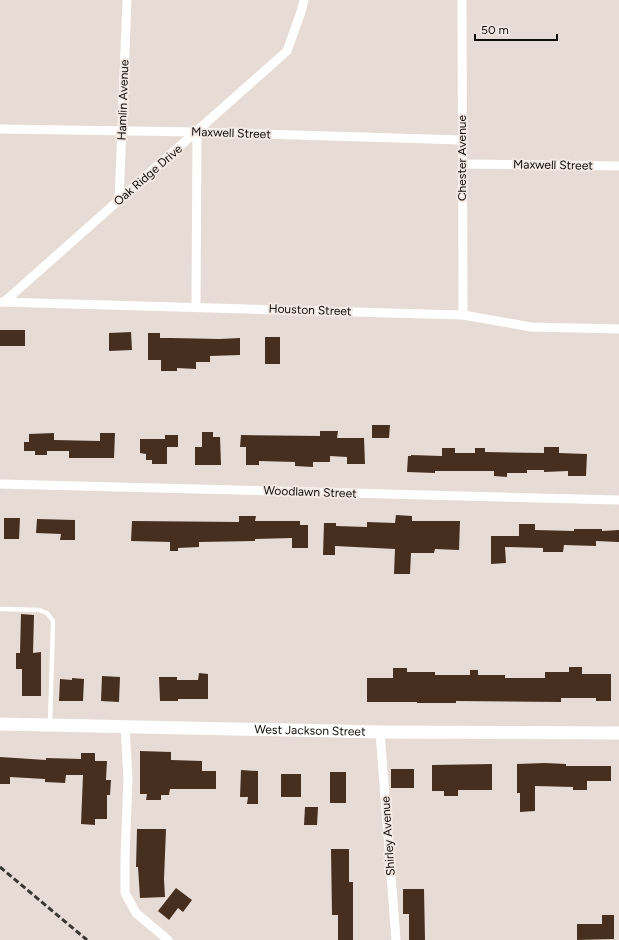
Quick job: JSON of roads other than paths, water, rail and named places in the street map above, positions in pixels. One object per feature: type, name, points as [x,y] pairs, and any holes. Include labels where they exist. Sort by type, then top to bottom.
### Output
[{"type":"street","name":"Hamlin Avenue","points":[[119,201],[127,0]]},
{"type":"street","name":"Oak Ridge Drive","points":[[2,302],[119,201],[287,51],[304,0]]},
{"type":"street","name":"Chester Avenue","points":[[462,0],[463,315]]},
{"type":"street","name":"Maxwell Street","points":[[0,129],[197,132],[462,140]]},
{"type":"street","points":[[196,307],[197,132]]},
{"type":"street","name":"Maxwell Street","points":[[462,164],[619,166]]},
{"type":"street","name":"Houston Street","points":[[2,302],[463,315],[531,327],[619,329]]},
{"type":"street","name":"Woodlawn Street","points":[[0,484],[619,500]]},
{"type":"street","name":"West Jackson Street","points":[[0,724],[380,732],[619,733]]},
{"type":"street","points":[[125,727],[128,778],[125,893],[136,913],[168,940]]},
{"type":"street","name":"Shirley Avenue","points":[[380,732],[396,940]]},
{"type":"lane","points":[[0,609],[38,610],[47,613],[53,621],[50,725]]},
{"type":"railway","points":[[0,867],[87,940]]}]
